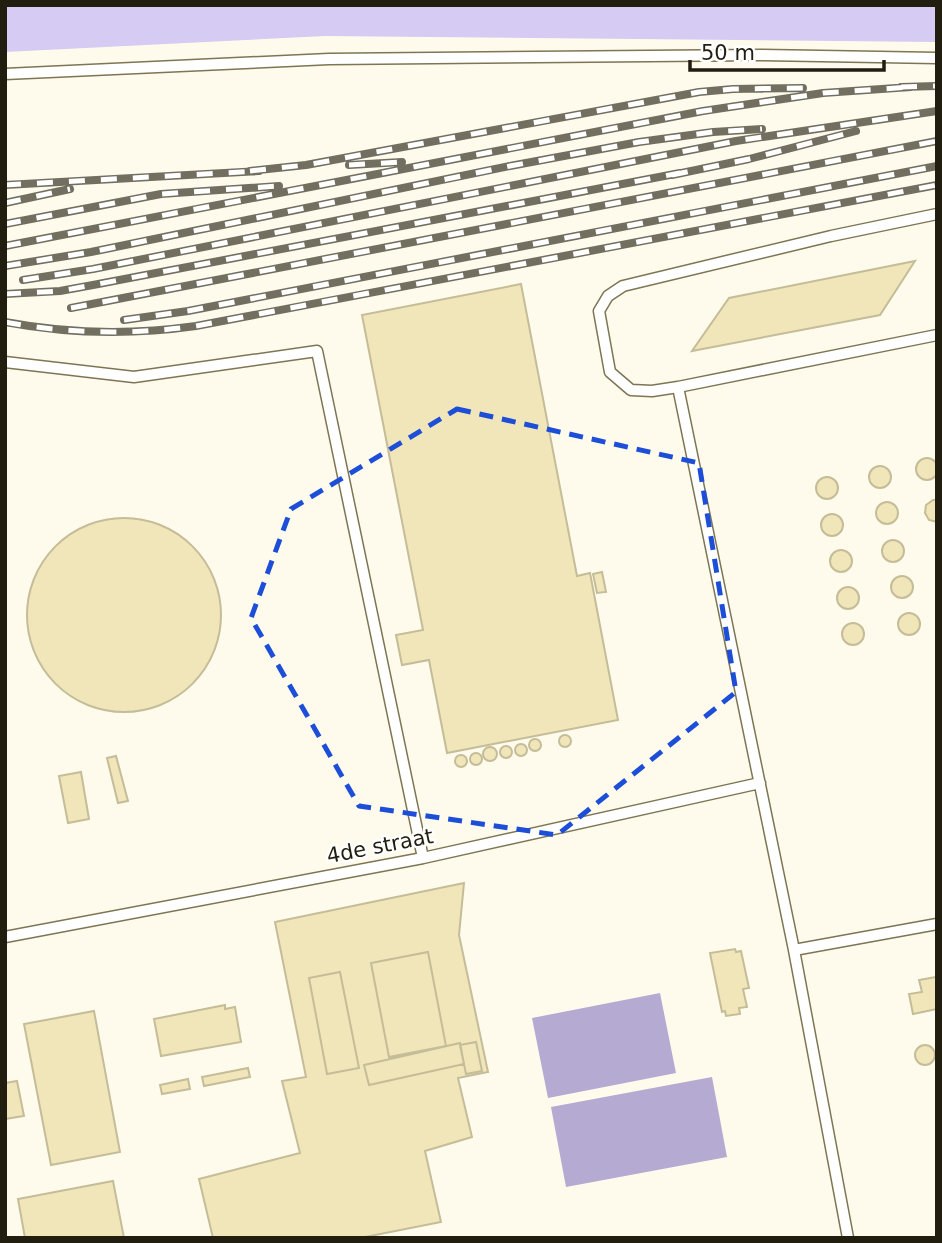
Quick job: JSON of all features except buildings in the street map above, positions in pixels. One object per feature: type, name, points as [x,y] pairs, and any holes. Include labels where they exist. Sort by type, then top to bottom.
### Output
[{"type":"lane","points":[[5,74],[329,59],[761,55],[937,58]]},
{"type":"lane","points":[[937,215],[831,236],[623,286],[607,296],[599,311],[610,372],[631,390],[652,391],[678,387],[937,335]]},
{"type":"lane","points":[[5,362],[135,377],[317,351],[423,858]]},
{"type":"lane","points":[[678,387],[794,950],[848,1238]]},
{"type":"lane","name":"4de straat","points":[[5,937],[423,858],[760,783]]},
{"type":"lane","points":[[794,950],[937,924]]},
{"type":"highlighted area","points":[[457,409],[699,463],[736,692],[557,835],[359,806],[251,618],[291,509]]},
{"type":"shaded area","points":[[5,5],[937,5],[937,42],[325,36],[5,52]]},
{"type":"shaded area","points":[[660,993],[676,1073],[548,1098],[532,1018]]},
{"type":"shaded area","points":[[712,1077],[727,1157],[566,1187],[551,1107]]},
{"type":"railway","points":[[901,87],[937,86]]},
{"type":"railway","points":[[5,246],[703,111],[823,93],[911,87]]},
{"type":"railway","points":[[250,171],[306,165],[699,92],[803,88]]},
{"type":"railway","points":[[23,280],[93,269],[736,141],[937,111]]},
{"type":"railway","points":[[5,266],[91,252],[639,142],[713,132],[762,129]]},
{"type":"railway","points":[[672,175],[749,159],[856,131]]},
{"type":"railway","points":[[71,308],[937,141]]},
{"type":"railway","points":[[349,165],[402,162]]},
{"type":"railway","points":[[124,320],[188,311],[937,166]]},
{"type":"railway","points":[[5,185],[259,171]]},
{"type":"railway","points":[[5,294],[60,291],[680,173]]},
{"type":"railway","points":[[5,322],[100,332],[196,326],[937,185]]},
{"type":"railway","points":[[5,224],[161,194],[279,186]]},
{"type":"railway","points":[[5,203],[70,189]]}]
